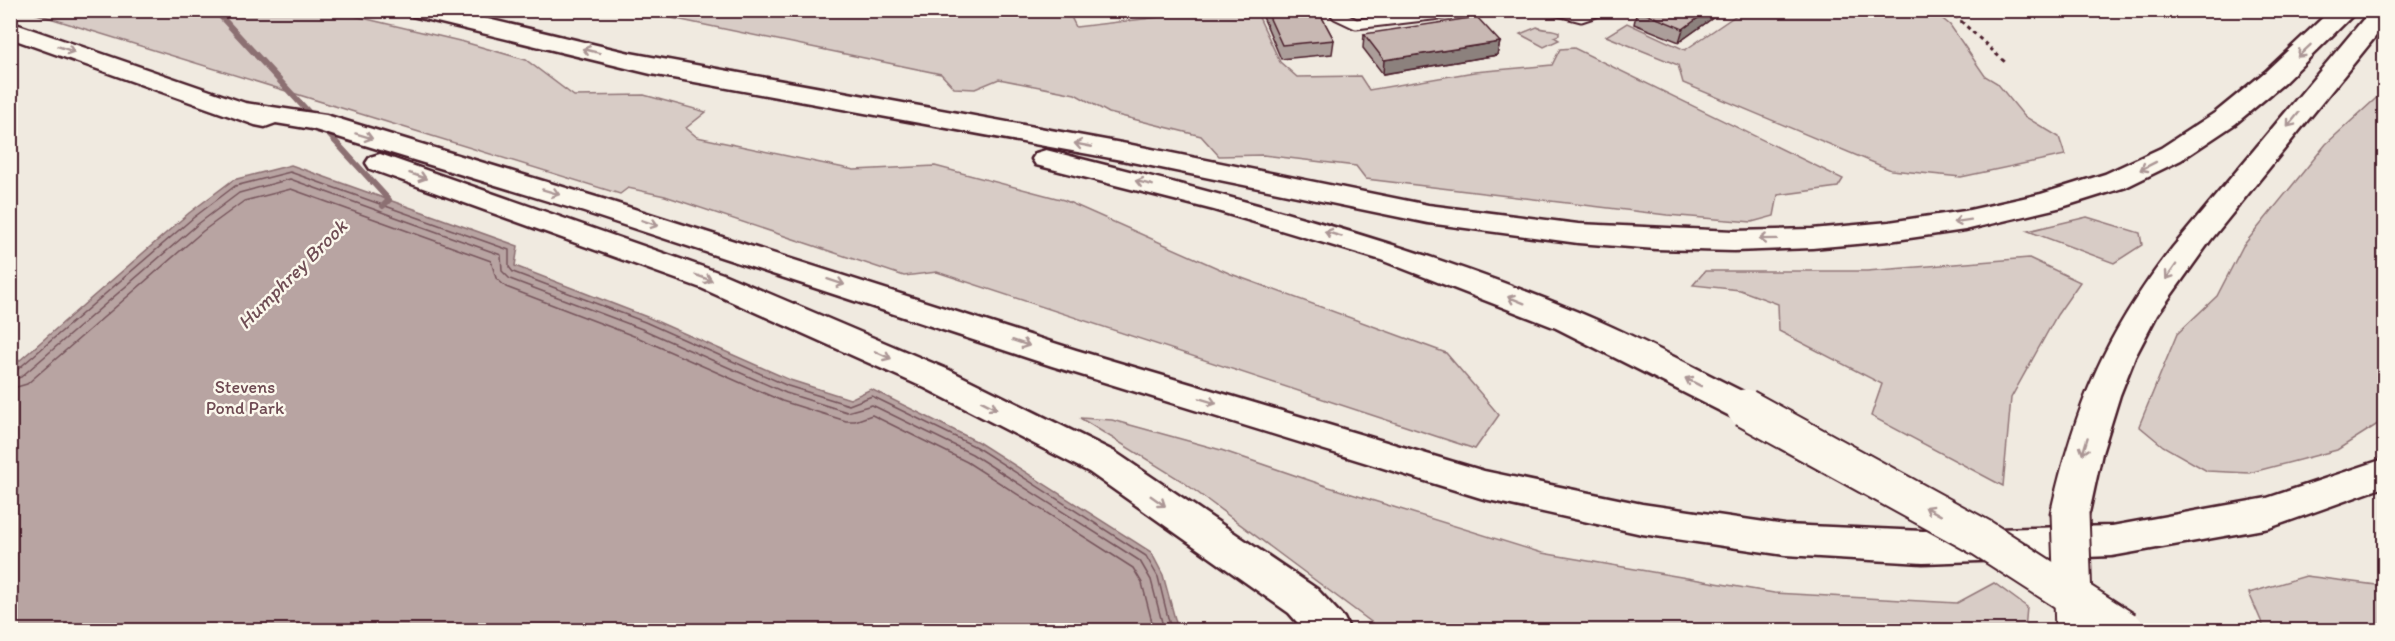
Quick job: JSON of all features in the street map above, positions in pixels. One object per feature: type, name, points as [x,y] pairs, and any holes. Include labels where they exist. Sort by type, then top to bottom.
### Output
[{"type":"highway","points":[[417,10],[1179,192],[1344,237],[1466,280],[1568,320],[1745,408],[1982,538],[2125,630]]},
{"type":"highway","points":[[630,61],[1202,167],[1429,215],[1492,224],[1629,237],[1798,239],[1898,231],[1990,217],[2070,196],[2128,175],[2196,141],[2250,102],[2346,10]]},
{"type":"highway","points":[[2074,630],[2070,513],[2082,458],[2098,404],[2119,355],[2143,313],[2186,250],[2384,10]]},
{"type":"highway","points":[[10,29],[246,111],[338,148],[1064,357],[1484,485],[1642,519],[1785,540],[1923,547],[2112,541],[2269,513],[2385,473]]},
{"type":"highway","points":[[582,217],[712,280],[937,379],[1102,462],[1303,601],[1329,630]]},
{"type":"lane","points":[[1333,10],[1337,15],[1356,24],[1474,10]]},
{"type":"lane","points":[[1554,10],[1581,17],[1602,10]]},
{"type":"path","points":[[1949,10],[2006,63]]},
{"type":"shaded area","points":[[1744,10],[1933,11],[1950,25],[1985,76],[1997,83],[2024,116],[2059,137],[2065,155],[1961,177],[1891,170],[1683,83],[1678,65],[1606,36],[1627,23],[1685,50]]},
{"type":"shaded area","points":[[27,11],[333,11],[464,42],[526,60],[574,96],[644,95],[706,112],[686,128],[697,137],[854,170],[935,166],[1064,200],[1231,274],[1446,353],[1499,415],[1475,449],[937,272],[904,276],[665,196],[628,188],[620,194]]},
{"type":"shaded area","points":[[638,11],[1035,11],[1071,17],[1076,27],[1211,11],[1256,11],[1280,62],[1297,77],[1360,76],[1369,90],[1474,72],[1552,65],[1560,49],[1574,48],[1843,179],[1838,187],[1778,195],[1774,216],[1752,222],[1667,215],[1366,179],[1356,166],[1263,155],[1219,156],[1201,136],[1109,113],[1075,94],[999,79],[975,89],[954,88],[941,74]]},
{"type":"shaded area","points":[[1537,27],[1559,32],[1559,35],[1554,37],[1559,40],[1544,47],[1520,34]]},
{"type":"shaded area","points":[[2384,91],[2384,420],[2337,450],[2249,473],[2207,471],[2163,446],[2139,426],[2177,334],[2217,296],[2243,246],[2326,144]]},
{"type":"shaded area","points":[[2087,217],[2140,233],[2142,245],[2114,263],[2028,231]]},
{"type":"shaded area","points":[[2029,258],[2080,282],[2057,315],[2011,398],[2003,486],[1871,416],[1882,384],[1779,331],[1778,304],[1740,290],[1693,285],[1705,271],[1867,271]]},
{"type":"shaded area","points":[[1080,418],[1112,420],[1221,450],[1329,487],[1542,553],[1774,593],[1957,603],[1994,583],[2027,607],[2025,630],[1382,630],[1182,481]]},
{"type":"shaded area","points":[[2306,576],[2384,586],[2384,630],[2265,630],[2249,593]]},
{"type":"water","name":"Stevens Pond Park","points":[[291,165],[518,246],[515,266],[647,317],[790,380],[850,399],[871,389],[978,442],[1151,552],[1163,575],[1178,630],[11,630],[11,368],[189,213],[233,180]]},
{"type":"building","points":[[1266,10],[1318,10],[1334,40],[1282,45]]},
{"type":"building","points":[[1637,10],[1709,10],[1683,29]]},
{"type":"building","points":[[1477,17],[1500,42],[1384,60],[1364,34]]},
{"type":"waterway","name":"Humphrey Brook","points":[[215,10],[389,200],[383,206]]}]
